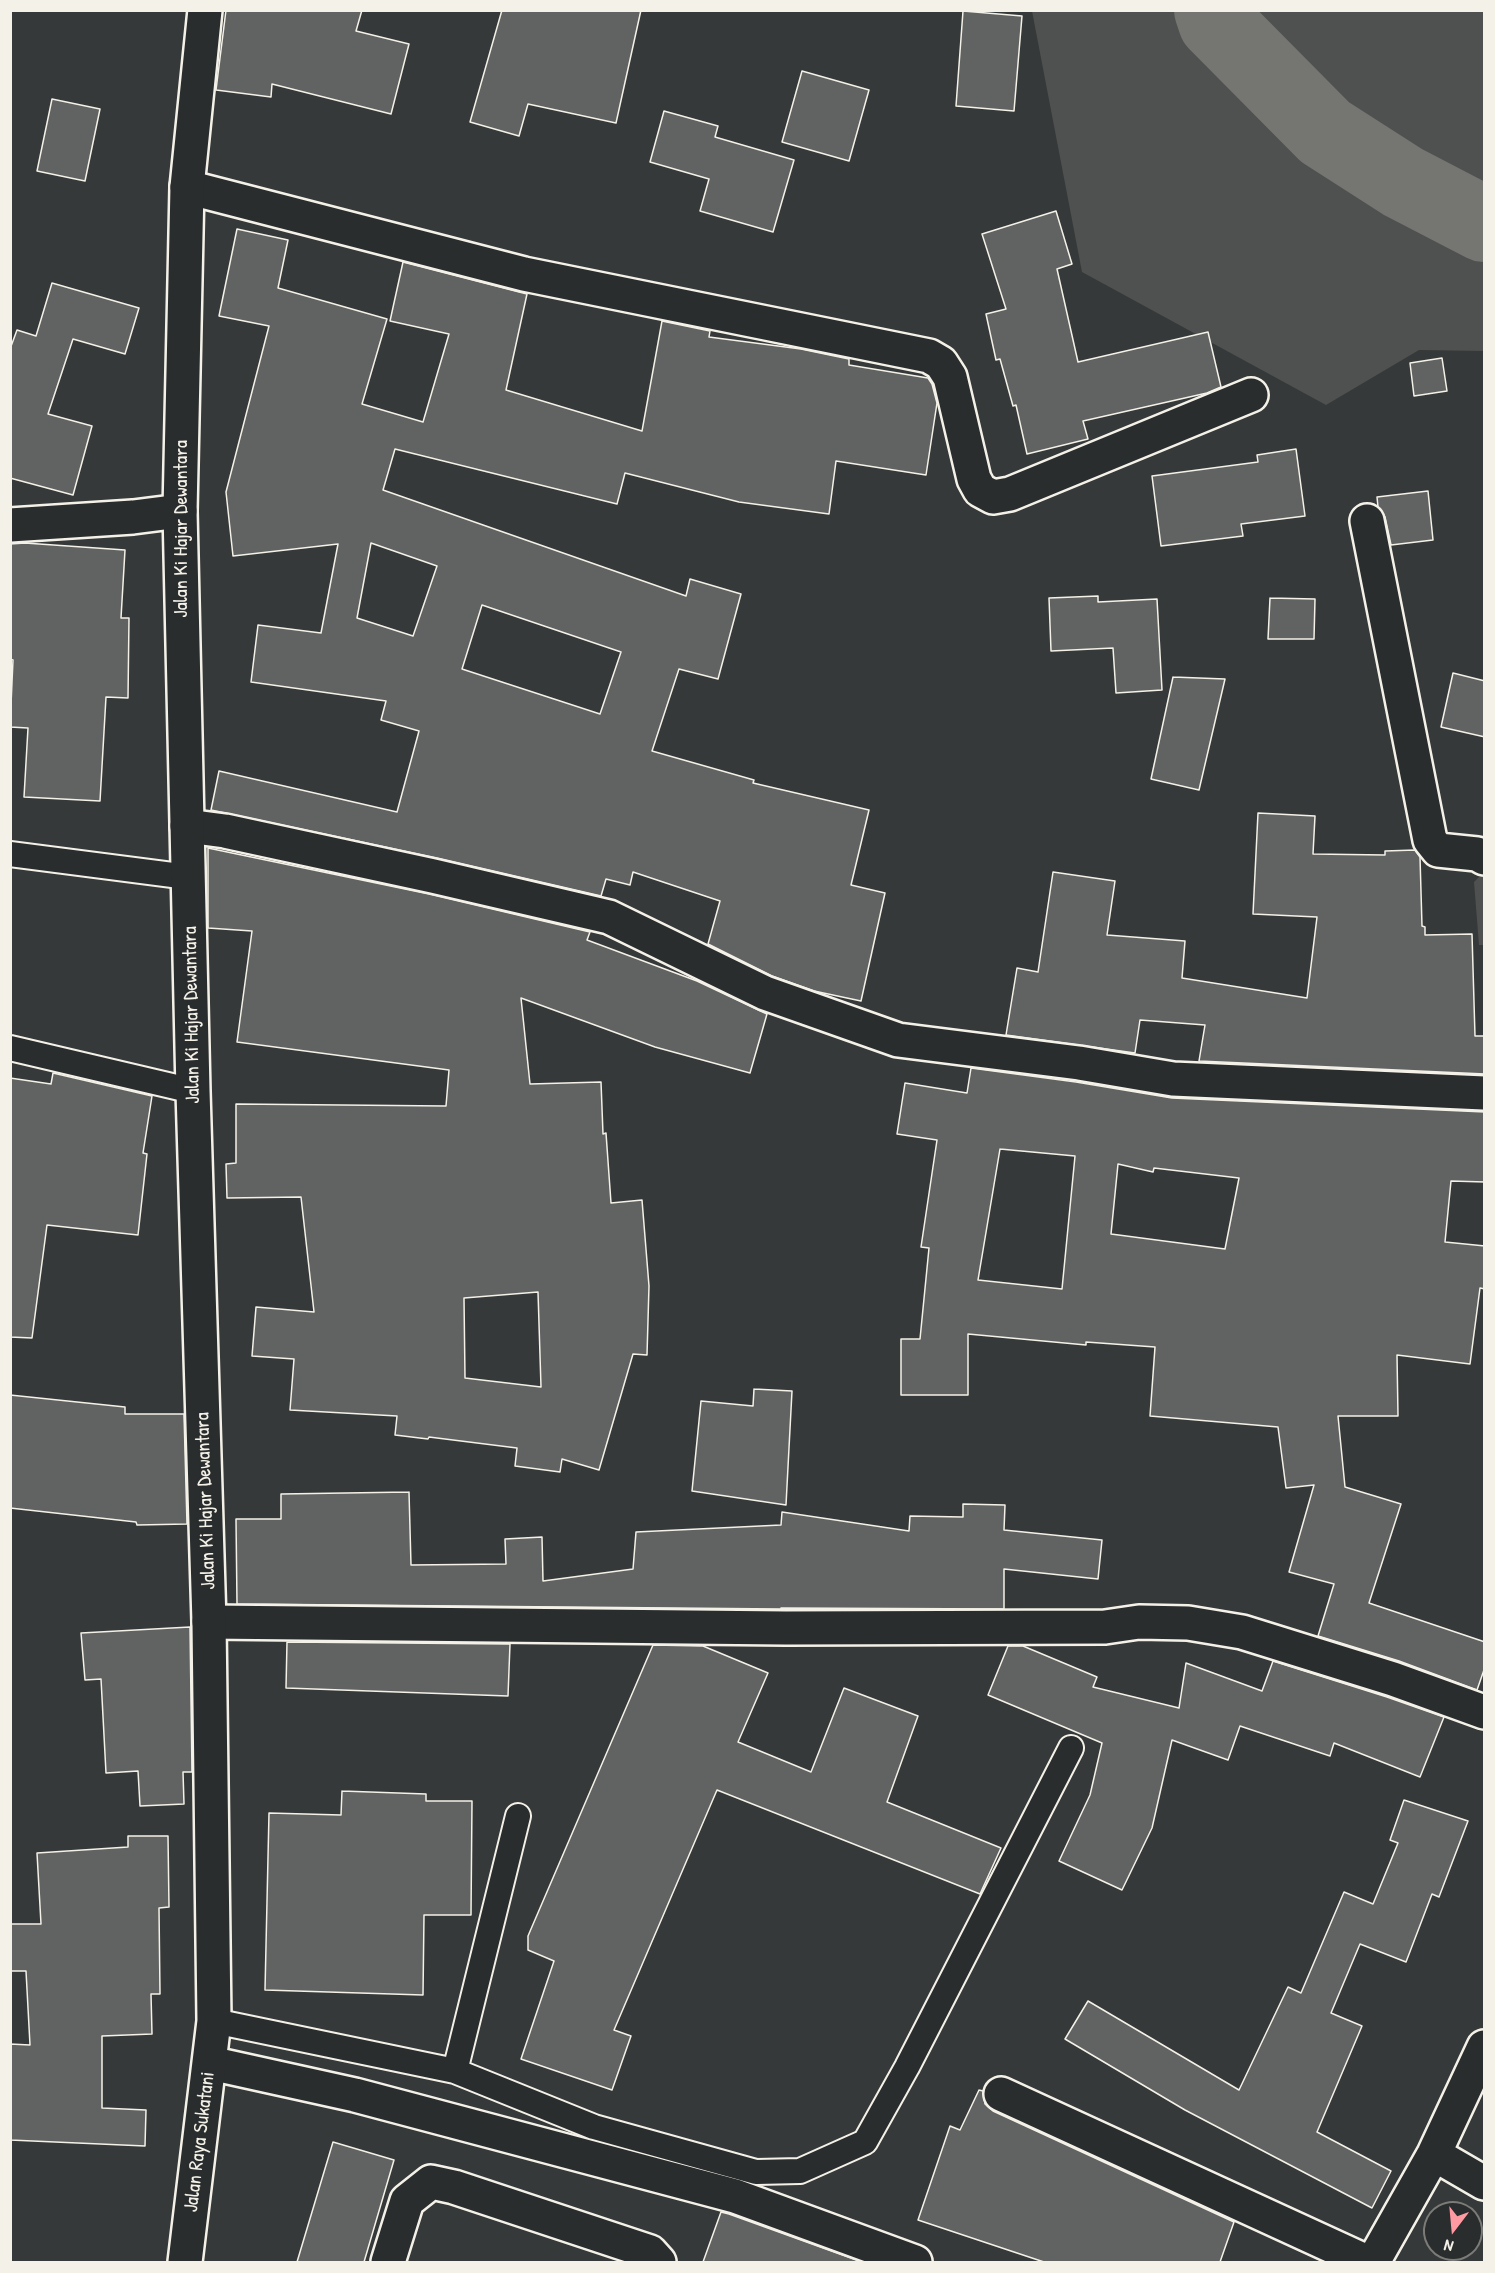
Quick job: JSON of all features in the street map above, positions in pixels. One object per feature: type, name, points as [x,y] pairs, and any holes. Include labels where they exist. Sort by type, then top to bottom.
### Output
[{"type":"street","name":"Jalan Ki Hajar Dewantara","points":[[205,10],[188,187],[180,511],[193,1091],[209,1622],[214,2021]]},
{"type":"street","points":[[188,187],[524,274],[929,356],[941,363],[950,377],[974,479],[980,490],[993,497],[1010,494],[1251,395]]},
{"type":"street","points":[[10,525],[133,518],[180,511]]},
{"type":"street","points":[[1367,521],[1430,840],[1438,850],[1477,854],[1485,858]]},
{"type":"street","points":[[187,826],[225,831],[609,917],[765,993],[898,1040],[1079,1063],[1173,1079],[1485,1093]]},
{"type":"street","points":[[209,1622],[775,1628],[1105,1627],[1139,1622],[1188,1623],[1242,1632],[1394,1679],[1485,1712]]},
{"type":"street","name":"Jalan Raya Sukatani","points":[[185,2262],[214,2021]]},
{"type":"street","points":[[1373,2262],[1434,2154],[1485,2047]]},
{"type":"street","points":[[210,2063],[355,2095],[735,2196],[850,2252],[915,2262]]},
{"type":"street","points":[[1001,2094],[1367,2262]]},
{"type":"street","points":[[1434,2154],[1485,2183]]},
{"type":"street","points":[[388,2262],[407,2201],[431,2182],[453,2187],[650,2252],[659,2262]]},
{"type":"lane","points":[[10,854],[188,877]]},
{"type":"lane","points":[[10,1048],[193,1091]]},
{"type":"lane","points":[[214,2021],[455,2071],[594,2127],[756,2172],[800,2170],[865,2142],[907,2067],[1071,1748]]},
{"type":"lane","points":[[455,2071],[518,1816]]},
{"type":"shaded area","points":[[1032,11],[1484,11],[1484,351],[1419,350],[1326,405],[1082,272]]},
{"type":"shaded area","points":[[1484,872],[1484,945],[1479,945],[1474,882]]},
{"type":"building","points":[[226,10],[362,10],[356,31],[409,44],[391,114],[272,84],[271,97],[216,90]]},
{"type":"building","points":[[502,10],[641,10],[616,123],[528,104],[519,136],[470,122]]},
{"type":"building","points":[[963,11],[1022,16],[1014,111],[956,106]]},
{"type":"building","points":[[802,71],[869,90],[849,161],[782,142]]},
{"type":"building","points":[[52,99],[100,109],[85,181],[37,171]]},
{"type":"building","points":[[664,111],[718,126],[715,137],[794,160],[773,232],[700,211],[709,179],[650,162]]},
{"type":"building","points":[[1056,211],[1072,264],[1057,269],[1078,362],[1208,332],[1221,387],[1207,393],[1083,421],[1088,439],[1027,454],[1016,405],[1013,406],[1000,359],[996,360],[986,314],[1006,309],[982,234]]},
{"type":"building","points":[[237,229],[288,240],[278,288],[387,319],[362,404],[423,422],[449,334],[390,321],[403,262],[527,294],[506,390],[642,431],[662,321],[710,331],[709,337],[801,349],[849,359],[849,365],[928,378],[937,403],[926,475],[836,461],[829,514],[739,502],[625,473],[617,504],[395,449],[383,490],[686,596],[690,579],[741,594],[718,679],[679,669],[652,751],[754,780],[753,783],[869,810],[851,885],[885,893],[861,1001],[814,991],[772,976],[708,944],[720,901],[633,872],[630,885],[606,879],[601,896],[211,810],[219,771],[397,812],[419,731],[381,720],[386,701],[251,682],[258,625],[321,633],[338,544],[233,556],[226,492],[269,326],[219,316]],"holes":[[[371,543],[437,566],[413,636],[357,618]],[[482,605],[621,652],[600,714],[462,669]]]},
{"type":"building","points":[[52,283],[139,308],[125,354],[73,339],[48,414],[92,426],[73,495],[10,478],[10,349],[17,330],[36,336]]},
{"type":"building","points":[[1442,358],[1447,391],[1414,396],[1410,363]]},
{"type":"building","points":[[1296,449],[1305,516],[1241,524],[1243,536],[1161,546],[1152,476],[1258,462],[1257,455]]},
{"type":"building","points":[[1428,491],[1433,540],[1391,545],[1385,517],[1378,507],[1377,497]]},
{"type":"building","points":[[10,544],[125,550],[121,618],[129,618],[128,698],[106,697],[100,801],[24,797],[28,728],[10,727],[13,660],[10,659]]},
{"type":"building","points":[[1098,596],[1098,602],[1157,599],[1162,690],[1116,693],[1113,648],[1051,651],[1049,598]]},
{"type":"building","points":[[1270,598],[1315,599],[1314,639],[1268,639]]},
{"type":"building","points":[[1453,673],[1485,681],[1485,737],[1441,727]]},
{"type":"building","points":[[1173,677],[1225,679],[1199,790],[1151,779]]},
{"type":"building","points":[[1258,813],[1315,816],[1313,854],[1385,855],[1385,851],[1415,850],[1420,857],[1422,926],[1425,927],[1425,935],[1472,934],[1475,1036],[1485,1036],[1485,1074],[1199,1061],[1205,1025],[1140,1020],[1135,1053],[1006,1035],[1017,968],[1038,972],[1053,872],[1115,881],[1107,935],[1185,941],[1182,978],[1307,998],[1317,917],[1253,914]]},
{"type":"building","points":[[208,848],[429,894],[590,932],[587,940],[697,981],[767,1014],[750,1073],[655,1047],[521,998],[530,1084],[601,1082],[603,1134],[606,1133],[611,1203],[642,1200],[649,1286],[647,1355],[633,1354],[599,1470],[562,1459],[560,1472],[515,1466],[517,1448],[395,1435],[397,1416],[290,1410],[294,1359],[252,1356],[256,1307],[314,1312],[301,1197],[227,1198],[226,1164],[236,1163],[236,1104],[446,1106],[449,1070],[237,1042],[252,931],[208,928]],"holes":[[[538,1292],[541,1387],[465,1378],[464,1298]]]},
{"type":"building","points":[[971,1068],[1172,1098],[1485,1112],[1485,1182],[1451,1181],[1445,1242],[1485,1246],[1485,1289],[1480,1288],[1470,1364],[1397,1355],[1398,1416],[1338,1416],[1345,1487],[1401,1504],[1369,1603],[1485,1642],[1485,1667],[1477,1690],[1399,1661],[1318,1636],[1334,1584],[1289,1572],[1314,1485],[1286,1488],[1278,1427],[1150,1416],[1155,1347],[1086,1342],[1086,1345],[968,1334],[968,1395],[901,1395],[901,1339],[920,1339],[929,1248],[921,1247],[937,1140],[897,1134],[905,1083],[967,1093]],"holes":[[[1000,1149],[1075,1156],[1062,1289],[978,1280]],[[1118,1164],[1153,1172],[1154,1168],[1239,1178],[1225,1249],[1111,1234]]]},
{"type":"building","points":[[53,1073],[152,1096],[143,1153],[147,1154],[138,1235],[47,1225],[32,1338],[10,1337],[10,1078],[51,1084]]},
{"type":"building","points":[[754,1389],[792,1391],[786,1505],[692,1491],[701,1401],[753,1406]]},
{"type":"building","points":[[10,1395],[125,1407],[125,1414],[184,1414],[187,1524],[137,1525],[136,1522],[10,1508]]},
{"type":"building","points":[[409,1492],[411,1565],[506,1564],[505,1539],[542,1537],[543,1581],[633,1569],[636,1532],[781,1525],[782,1512],[909,1531],[910,1516],[963,1517],[963,1504],[1005,1505],[1004,1530],[1102,1540],[1098,1579],[1004,1569],[1004,1609],[237,1604],[236,1519],[281,1519],[281,1494]]},
{"type":"building","points":[[190,1627],[192,1772],[183,1772],[184,1804],[140,1806],[138,1771],[106,1773],[101,1679],[85,1680],[81,1633]]},
{"type":"building","points":[[287,1642],[510,1644],[508,1696],[286,1688]]},
{"type":"building","points":[[653,1645],[703,1646],[768,1673],[738,1742],[811,1772],[844,1688],[918,1716],[887,1802],[1001,1848],[980,1894],[717,1790],[614,2030],[631,2036],[612,2090],[521,2059],[554,1961],[528,1950],[528,1936]]},
{"type":"building","points":[[1008,1646],[1023,1646],[1097,1677],[1093,1687],[1179,1708],[1186,1663],[1262,1691],[1273,1661],[1444,1717],[1420,1777],[1334,1743],[1330,1756],[1240,1726],[1228,1760],[1172,1740],[1152,1828],[1122,1890],[1059,1861],[1090,1795],[1102,1743],[988,1695]]},
{"type":"building","points":[[342,1791],[426,1794],[426,1801],[472,1801],[471,1915],[424,1915],[423,1995],[265,1990],[269,1813],[341,1815]]},
{"type":"building","points":[[1404,1800],[1468,1821],[1439,1897],[1432,1894],[1406,1962],[1360,1944],[1331,2013],[1362,2026],[1317,2132],[1391,2171],[1372,2208],[1185,2110],[1065,2039],[1088,2001],[1239,2090],[1288,1987],[1301,1993],[1344,1892],[1373,1904],[1398,1843],[1390,1840]]},
{"type":"building","points":[[128,1836],[168,1836],[169,1907],[159,1908],[160,1994],[151,1994],[152,2034],[102,2036],[102,2108],[146,2110],[145,2146],[10,2140],[10,2044],[30,2045],[26,1971],[10,1971],[10,1924],[41,1924],[37,1853],[128,1847]]},
{"type":"building","points":[[979,2090],[983,2091],[985,2104],[993,2111],[1234,2222],[1220,2262],[1044,2262],[918,2220],[950,2126],[960,2130]]},
{"type":"building","points":[[333,2142],[394,2160],[364,2262],[297,2262]]},
{"type":"building","points":[[721,2212],[729,2214],[862,2262],[703,2262]]},
{"type":"waterway","points":[[1212,10],[1216,22],[1325,132],[1403,182],[1484,224]]}]
